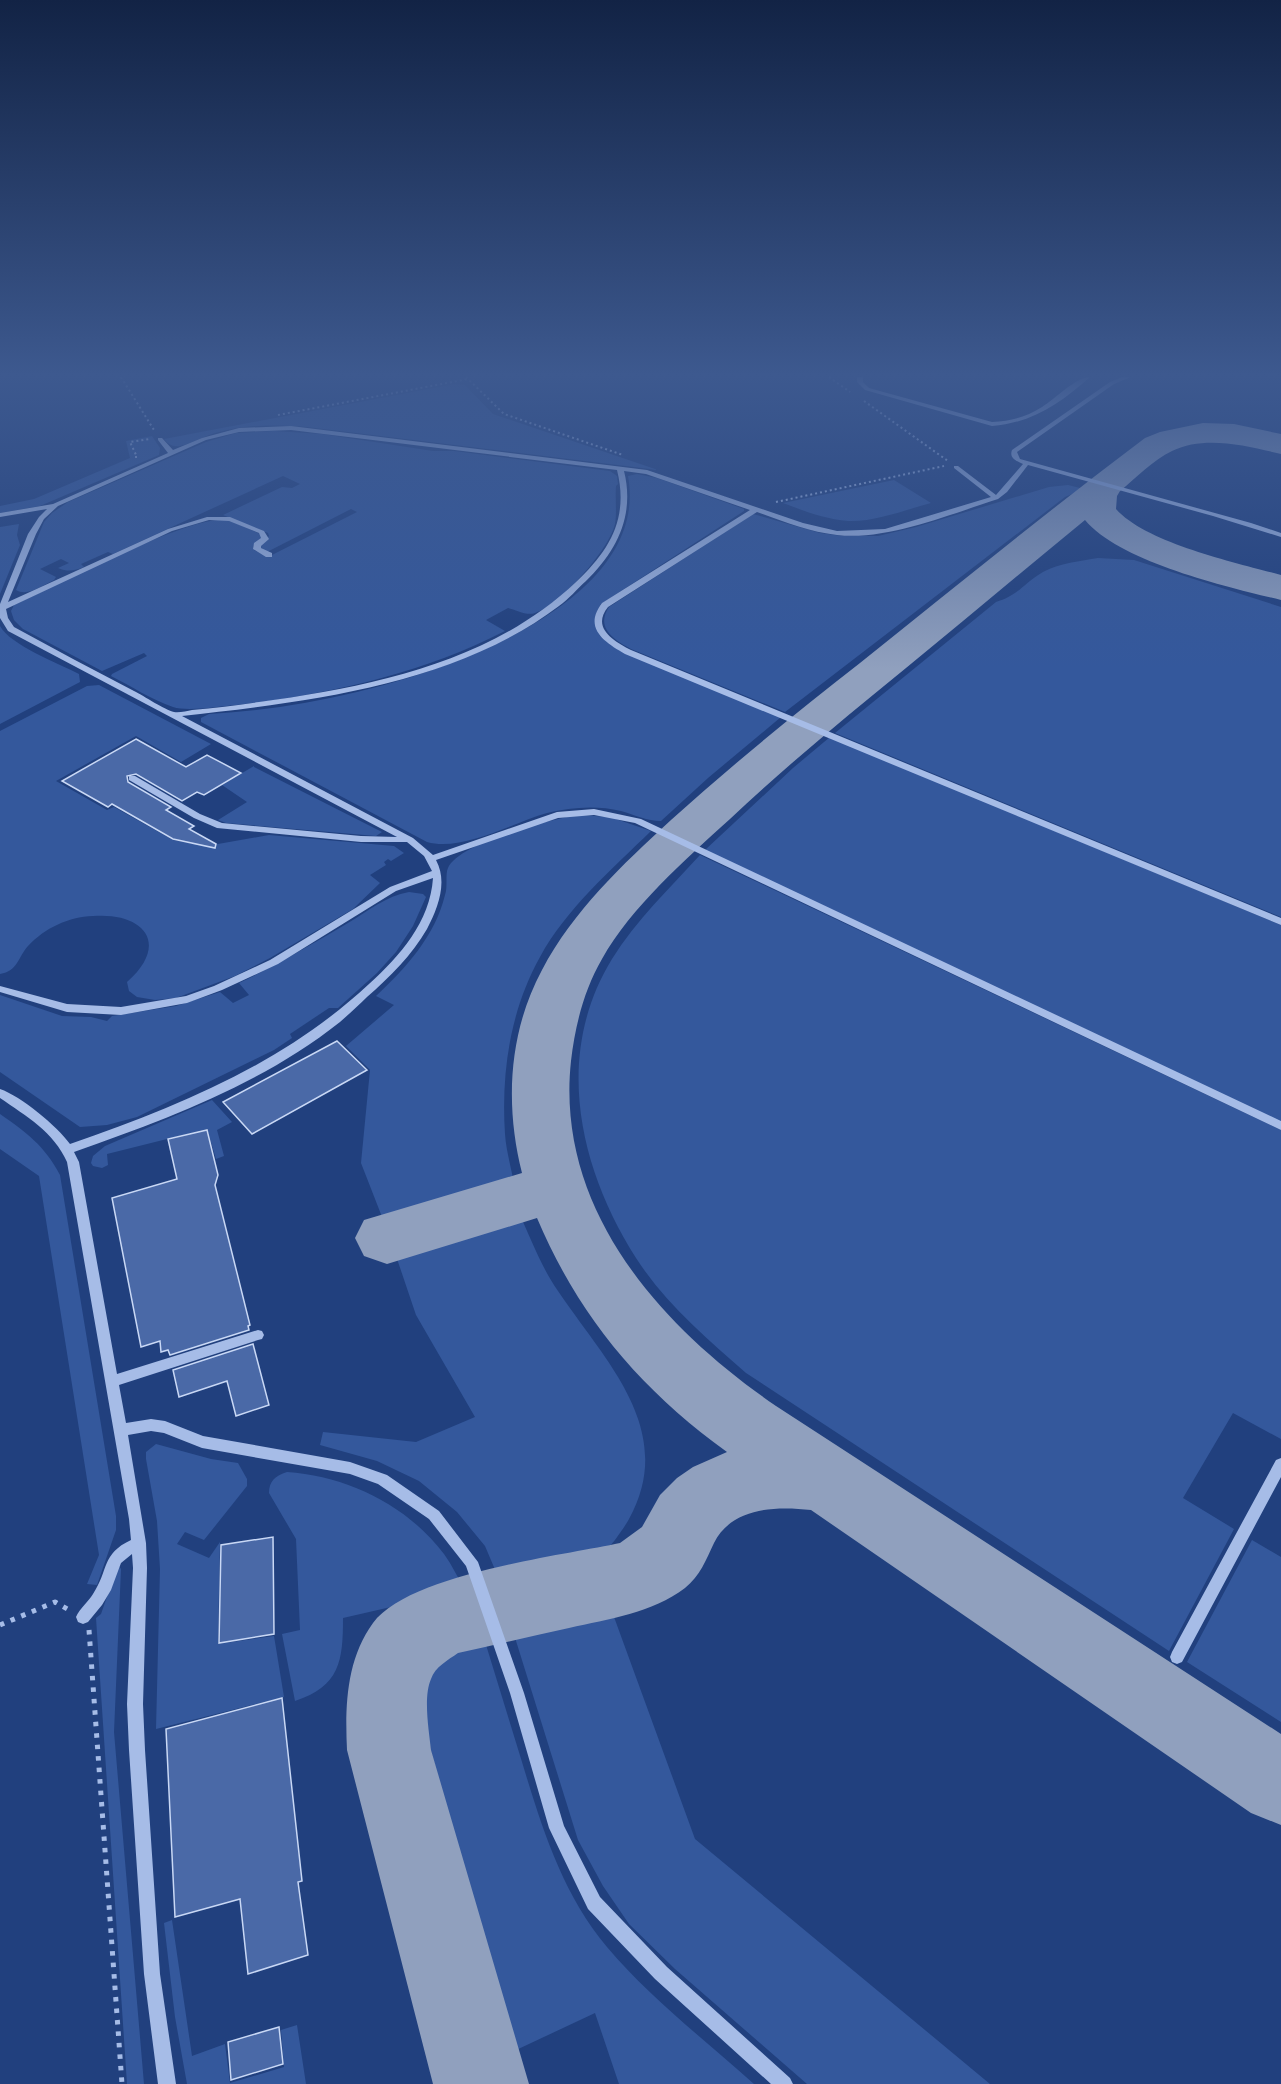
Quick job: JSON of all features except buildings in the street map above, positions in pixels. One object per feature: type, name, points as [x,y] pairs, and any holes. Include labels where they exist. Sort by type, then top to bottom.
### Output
[{"type":"street","points":[[69,1149],[132,1127],[200,1099],[271,1061],[331,1023],[391,970],[414,941],[429,916],[438,890],[437,872],[432,858],[410,840],[10,629],[2,608],[32,534],[41,518],[56,506],[125,474]]},
{"type":"street","points":[[171,715],[266,705],[357,688],[432,667],[512,632],[560,602],[603,559],[621,524],[625,505],[621,474]]},
{"type":"street","points":[[649,474],[664,477],[813,529],[862,534],[897,528],[996,498],[1010,487],[1016,474]]},
{"type":"street","points":[[965,474],[996,498]]},
{"type":"street","points":[[1066,474],[1123,491],[1208,511],[1281,535]]},
{"type":"street","points":[[0,515],[56,506]]},
{"type":"street","points":[[755,510],[606,605],[600,610],[597,620],[602,635],[610,642],[639,656],[1281,922]]},
{"type":"street","points":[[2,608],[170,530],[209,518],[230,519],[262,532],[265,539],[257,545],[257,549],[269,555]]},
{"type":"street","points":[[132,778],[197,816],[220,826],[361,839],[410,840]]},
{"type":"street","points":[[432,858],[557,815],[594,812],[638,821],[1281,1126]]},
{"type":"street","points":[[0,988],[67,1008],[132,1009],[188,999],[274,962],[393,889],[437,872]]},
{"type":"street","points":[[0,1093],[50,1128],[69,1149],[76,1173],[113,1381],[139,1543],[135,1704],[152,1974],[167,2084]]},
{"type":"street","points":[[113,1381],[258,1335]]},
{"type":"street","points":[[121,1430],[151,1425],[165,1427],[212,1444],[350,1468],[382,1479],[434,1515],[471,1562],[478,1578],[517,1693],[557,1828],[594,1903],[661,1973],[784,2084]]},
{"type":"street","points":[[1177,1657],[1281,1464]]},
{"type":"street","points":[[83,1617],[101,1594],[117,1556],[123,1550],[139,1543]]},
{"type":"path","points":[[769,503],[904,474]]},
{"type":"path","points":[[0,1625],[54,1602],[83,1617],[91,1634],[122,2084]]},
{"type":"shaded area","points":[[92,474],[114,474],[40,506],[0,513],[0,506],[34,499]]},
{"type":"shaded area","points":[[132,474],[615,474],[618,484],[616,486],[615,524],[611,535],[594,561],[570,588],[545,608],[532,614],[508,608],[486,620],[505,631],[441,659],[374,680],[306,695],[237,705],[187,709],[165,704],[111,676],[147,656],[144,653],[102,671],[23,629],[14,620],[11,611],[14,605],[122,553],[184,528],[208,521],[226,520],[261,534],[263,537],[253,546],[254,550],[268,557],[357,512],[351,509],[267,552],[260,547],[269,536],[268,533],[223,515],[282,487],[292,488],[300,484],[283,476],[113,554],[108,552],[81,564],[84,567],[74,570],[58,568],[69,563],[61,559],[40,569],[56,577],[54,580],[30,591],[16,590],[44,522],[68,502]]},
{"type":"shaded area","points":[[638,474],[657,478],[744,509],[744,511],[601,604],[595,620],[598,630],[609,643],[781,717],[661,821],[612,809],[575,808],[547,813],[471,840],[441,844],[427,842],[201,722],[201,718],[209,714],[302,703],[396,682],[442,667],[490,647],[536,623],[577,593],[608,559],[627,520],[628,476]]},
{"type":"shaded area","points":[[894,480],[931,503],[879,518],[848,521],[823,517],[783,503]]},
{"type":"shaded area","points":[[1068,485],[1084,489],[1065,497],[785,712],[631,649],[618,642],[605,627],[605,614],[609,607],[753,514],[820,533],[842,536],[878,536],[916,527],[1049,487]]},
{"type":"shaded area","points":[[19,524],[17,535],[20,545],[0,594],[0,527]]},
{"type":"shaded area","points":[[1098,558],[1134,560],[1281,607],[1281,917],[835,733],[996,602],[1016,593],[1049,569]]},
{"type":"shaded area","points":[[0,626],[5,633],[24,647],[79,674],[80,682],[0,724]]},
{"type":"shaded area","points":[[99,685],[211,744],[181,762],[136,736],[56,781],[107,810],[114,807],[173,840],[194,844],[218,844],[269,835],[394,846],[404,853],[391,861],[388,859],[384,862],[386,865],[370,875],[380,883],[353,909],[235,976],[176,998],[155,1000],[137,997],[129,991],[127,982],[140,968],[147,955],[149,943],[145,933],[137,925],[126,919],[111,916],[84,917],[49,929],[28,946],[11,970],[0,974],[0,731],[87,686]]},
{"type":"shaded area","points":[[830,737],[1281,925],[1281,1124],[705,850],[793,768]]},
{"type":"shaded area","points":[[254,766],[382,832],[376,836],[226,823],[218,820],[247,802],[222,785]]},
{"type":"shaded area","points":[[578,815],[610,817],[651,831],[591,890],[563,922],[540,957],[521,999],[506,1065],[504,1111],[507,1152],[514,1183],[384,1222],[361,1163],[370,1070],[346,1046],[394,1005],[376,996],[408,963],[427,938],[445,895],[448,868],[456,859],[487,841],[548,821]]},
{"type":"shaded area","points":[[700,855],[1281,1130],[1281,1439],[1233,1413],[1183,1498],[1234,1529],[1169,1651],[746,1373],[673,1305],[636,1258],[616,1223],[600,1187],[588,1149],[580,1111],[579,1072],[583,1034],[594,996],[621,945],[642,918]]},
{"type":"shaded area","points":[[409,892],[423,894],[426,897],[413,926],[396,952],[377,973],[338,1008],[329,1008],[290,1034],[292,1038],[274,1050],[137,1117],[107,1125],[80,1127],[0,1072],[0,995],[62,1016],[91,1017],[107,1021],[112,1016],[176,1006],[220,992],[233,1003],[249,995],[239,983],[294,954],[385,900]]},
{"type":"shaded area","points":[[212,1100],[232,1122],[217,1130],[224,1156],[216,1159],[207,1129],[107,1154],[108,1165],[102,1168],[93,1166],[91,1163],[93,1156],[105,1146]]},
{"type":"shaded area","points":[[0,1114],[34,1140],[48,1155],[60,1175],[116,1516],[116,1530],[97,1585],[87,1584],[99,1555],[39,1176],[0,1149]]},
{"type":"shaded area","points":[[517,1209],[552,1282],[614,1370],[630,1398],[640,1426],[645,1456],[642,1487],[629,1519],[602,1555],[499,1579],[485,1546],[457,1512],[419,1481],[377,1461],[320,1445],[323,1432],[416,1442],[475,1417],[416,1315],[393,1247]]},
{"type":"shaded area","points":[[156,1444],[211,1459],[238,1463],[247,1479],[247,1486],[204,1540],[185,1532],[177,1544],[209,1558],[220,1542],[218,1644],[274,1636],[284,1697],[156,1729],[160,1569],[157,1521],[146,1452]]},
{"type":"shaded area","points":[[287,1472],[332,1480],[353,1487],[394,1508],[429,1537],[447,1558],[465,1590],[343,1618],[342,1647],[336,1670],[321,1688],[295,1701],[282,1634],[300,1630],[296,1539],[269,1493],[270,1485],[274,1480]]},
{"type":"shaded area","points":[[1252,1540],[1281,1557],[1281,1722],[1187,1662]]},
{"type":"shaded area","points":[[118,1565],[121,1569],[114,1732],[144,2084],[127,2084],[96,1618],[101,1614]]},
{"type":"shaded area","points":[[610,1606],[695,1839],[990,2084],[807,2084],[675,1969],[629,1924],[603,1886],[578,1840],[512,1628]]},
{"type":"shaded area","points":[[483,1635],[546,1835],[578,1905],[607,1947],[641,1984],[754,2084],[619,2084],[595,2013],[514,2051],[431,1751],[420,1691],[425,1679],[443,1658],[457,1647]]},
{"type":"shaded area","points":[[172,1920],[192,2056],[225,2044],[230,2083],[284,2067],[281,2030],[297,2025],[306,2084],[187,2084],[175,2017],[164,1923]]},
{"type":"taxiway","points":[[825,1479],[692,1384],[651,1344],[614,1299],[583,1249],[559,1196],[544,1141],[540,1085],[547,1029],[567,973],[585,943],[617,902],[677,841],[803,730],[1120,474]]},
{"type":"taxiway","points":[[1105,487],[1099,493],[1097,511],[1108,524],[1127,536],[1180,558],[1281,588]]},
{"type":"taxiway","points":[[387,1238],[555,1188]]},
{"type":"taxiway","points":[[481,2084],[389,1750],[388,1686],[401,1652],[413,1638],[430,1626],[453,1616],[629,1578],[644,1571],[675,1545],[686,1519],[703,1502],[735,1483],[770,1475],[825,1479]]},
{"type":"taxiway","points":[[825,1479],[1281,1783]]}]
